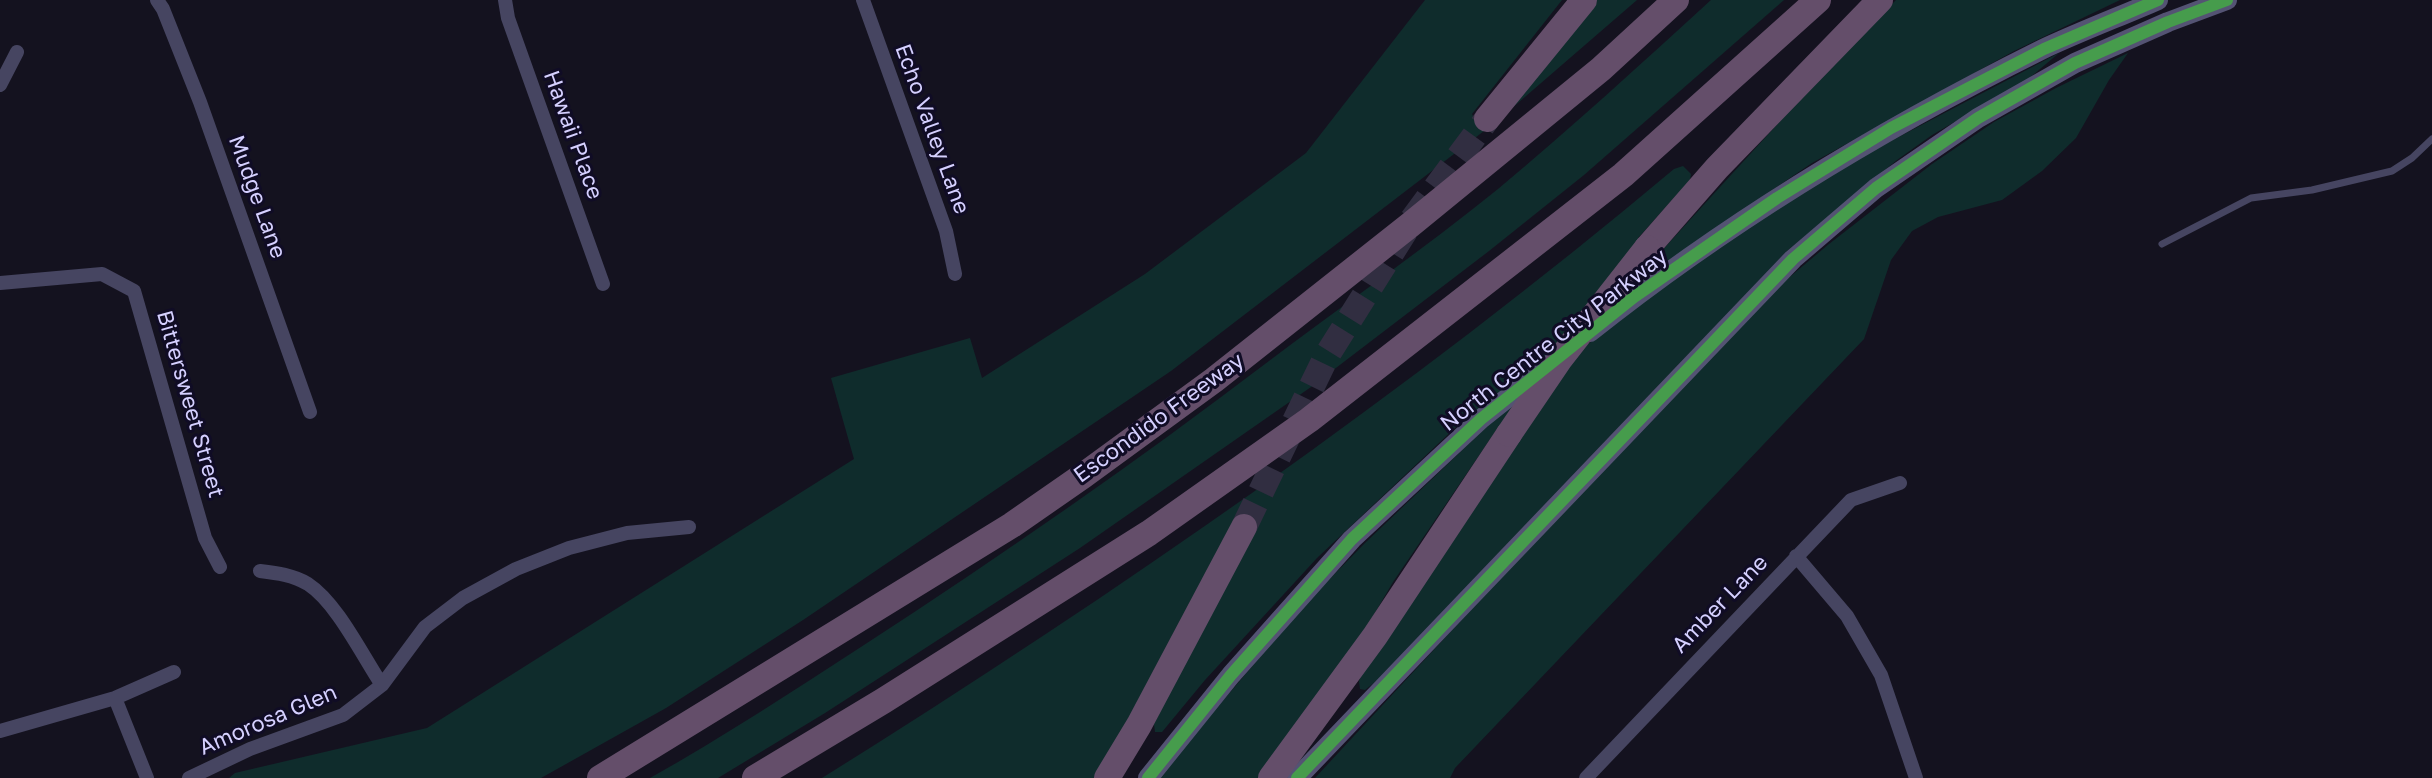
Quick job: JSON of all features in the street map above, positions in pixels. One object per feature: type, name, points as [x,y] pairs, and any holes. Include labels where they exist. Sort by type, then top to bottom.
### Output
[{"type":"highway","points":[[1487,119],[1584,0]]},
{"type":"highway","name":"Escondido Freeway","points":[[600,778],[1012,525],[1084,475],[1214,380],[1410,225],[1601,69],[1676,0]]},
{"type":"highway","points":[[755,778],[1149,533],[1309,420],[1623,175],[1818,0]]},
{"type":"highway","points":[[1271,778],[1375,636],[1560,359],[1647,248],[1717,168],[1880,0]]},
{"type":"highway","points":[[1107,778],[1139,725],[1244,527]]},
{"type":"main road","name":"North Centre City Parkway","points":[[1148,778],[1239,665],[1352,539],[1481,419],[1634,297],[1777,198],[1891,128],[2044,49],[2158,0]]},
{"type":"main road","points":[[1297,778],[1793,259],[1876,188],[1978,118],[2075,63],[2227,0]]},
{"type":"street","name":"Mudge Lane","points":[[157,0],[200,102],[310,412]]},
{"type":"street","name":"Hawaii Place","points":[[505,0],[508,18],[603,284]]},
{"type":"street","name":"Echo Valley Lane","points":[[863,0],[946,231],[955,274]]},
{"type":"street","points":[[0,85],[17,52]]},
{"type":"street","name":"Bittersweet Street","points":[[0,283],[102,274],[134,291],[205,538],[220,567]]},
{"type":"street","name":"Amber Lane","points":[[1586,778],[1851,500],[1900,483]]},
{"type":"street","name":"Amorosa Glen","points":[[189,778],[250,749],[343,715],[382,685],[425,627],[463,598],[516,569],[569,548],[636,531],[689,527]]},
{"type":"street","points":[[1796,556],[1847,616],[1881,675],[1916,778]]},
{"type":"street","points":[[260,571],[285,574],[308,585],[332,606],[382,685]]},
{"type":"street","points":[[0,731],[115,698],[174,672]]},
{"type":"street","points":[[115,698],[147,778]]},
{"type":"lane","points":[[2162,244],[2251,198],[2312,190],[2392,171],[2432,139]]},
{"type":"green space","points":[[1425,0],[1562,0],[1472,114],[1475,120],[1497,121],[1171,371],[803,620],[666,708],[541,778],[229,778],[235,773],[427,728],[854,459],[831,378],[970,338],[982,378],[1145,274],[1306,153]]},
{"type":"green space","points":[[1594,0],[1637,0],[1511,109]]},
{"type":"green space","points":[[1711,0],[1784,0],[1584,175],[1311,387],[1080,548],[825,713],[718,778],[650,778],[758,713],[915,611],[1167,437],[1498,189]]},
{"type":"green space","points":[[1896,0],[2120,0],[2014,51],[1812,163],[1731,218],[1513,382],[1457,426],[1317,558],[1205,680],[1162,732],[1155,732],[1154,724],[1179,672],[1259,524],[1233,521],[1097,778],[822,778],[1042,636],[1259,488],[1470,333],[1674,169],[1683,166],[1691,174],[1690,180],[1638,238],[1657,256]]},
{"type":"green space","points":[[2059,53],[2027,80],[1932,135],[1897,160],[1787,251],[1375,682],[1365,690],[1360,689],[1359,681],[1365,667],[1499,426],[1393,582],[1342,669],[1260,778],[1157,778],[1307,602],[1498,416],[1641,302],[1742,231],[1849,163]]},
{"type":"green space","points":[[2128,53],[2076,138],[2042,171],[2002,200],[1938,217],[1912,231],[1891,260],[1864,339],[1455,768],[1450,778],[1315,778],[1670,395],[1785,281],[1932,164],[1994,122]]},
{"type":"tunnel","points":[[1244,527],[1326,357],[1410,223],[1487,119]]},
{"type":"cycle path","points":[[1148,778],[1231,675],[1352,539],[1481,419],[1634,297],[1777,198],[1891,128],[2044,49],[2158,0]]},
{"type":"cycle path","points":[[1297,778],[1793,259],[1876,188],[1978,118],[2075,63],[2227,0]]}]
